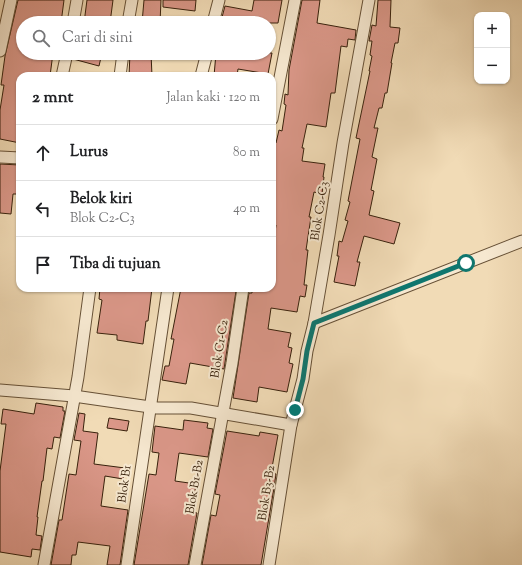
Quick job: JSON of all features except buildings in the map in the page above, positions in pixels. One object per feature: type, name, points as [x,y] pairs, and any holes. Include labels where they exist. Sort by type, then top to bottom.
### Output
[{"type":"street","points":[[0,51],[11,0]]},
{"type":"street","points":[[74,16],[77,0]]},
{"type":"street","points":[[129,16],[132,0]]},
{"type":"street","points":[[215,16],[219,0]]},
{"type":"street","points":[[276,98],[295,0]]},
{"type":"street","name":"Blok C2-C3","points":[[290,425],[303,379],[307,351],[314,323],[330,235],[347,120],[369,0]]},
{"type":"street","points":[[63,72],[65,60]]},
{"type":"street","points":[[121,72],[122,60]]},
{"type":"street","points":[[202,72],[204,60]]},
{"type":"street","points":[[0,157],[16,158]]},
{"type":"street","points":[[314,323],[522,241]]},
{"type":"street","points":[[44,565],[78,377],[89,292]]},
{"type":"street","name":"Blok B1","points":[[127,565],[168,292]]},
{"type":"street","name":"Blok C1-C2","points":[[222,413],[232,363],[242,292]]},
{"type":"street","points":[[0,390],[74,396],[150,406],[191,408],[290,425]]},
{"type":"street","name":"Blok B1-B2","points":[[195,565],[222,413]]},
{"type":"street","name":"Blok B3-B2","points":[[269,565],[290,425]]},
{"type":"route","points":[[295,410],[303,379],[307,351],[314,323],[466,263]]}]
